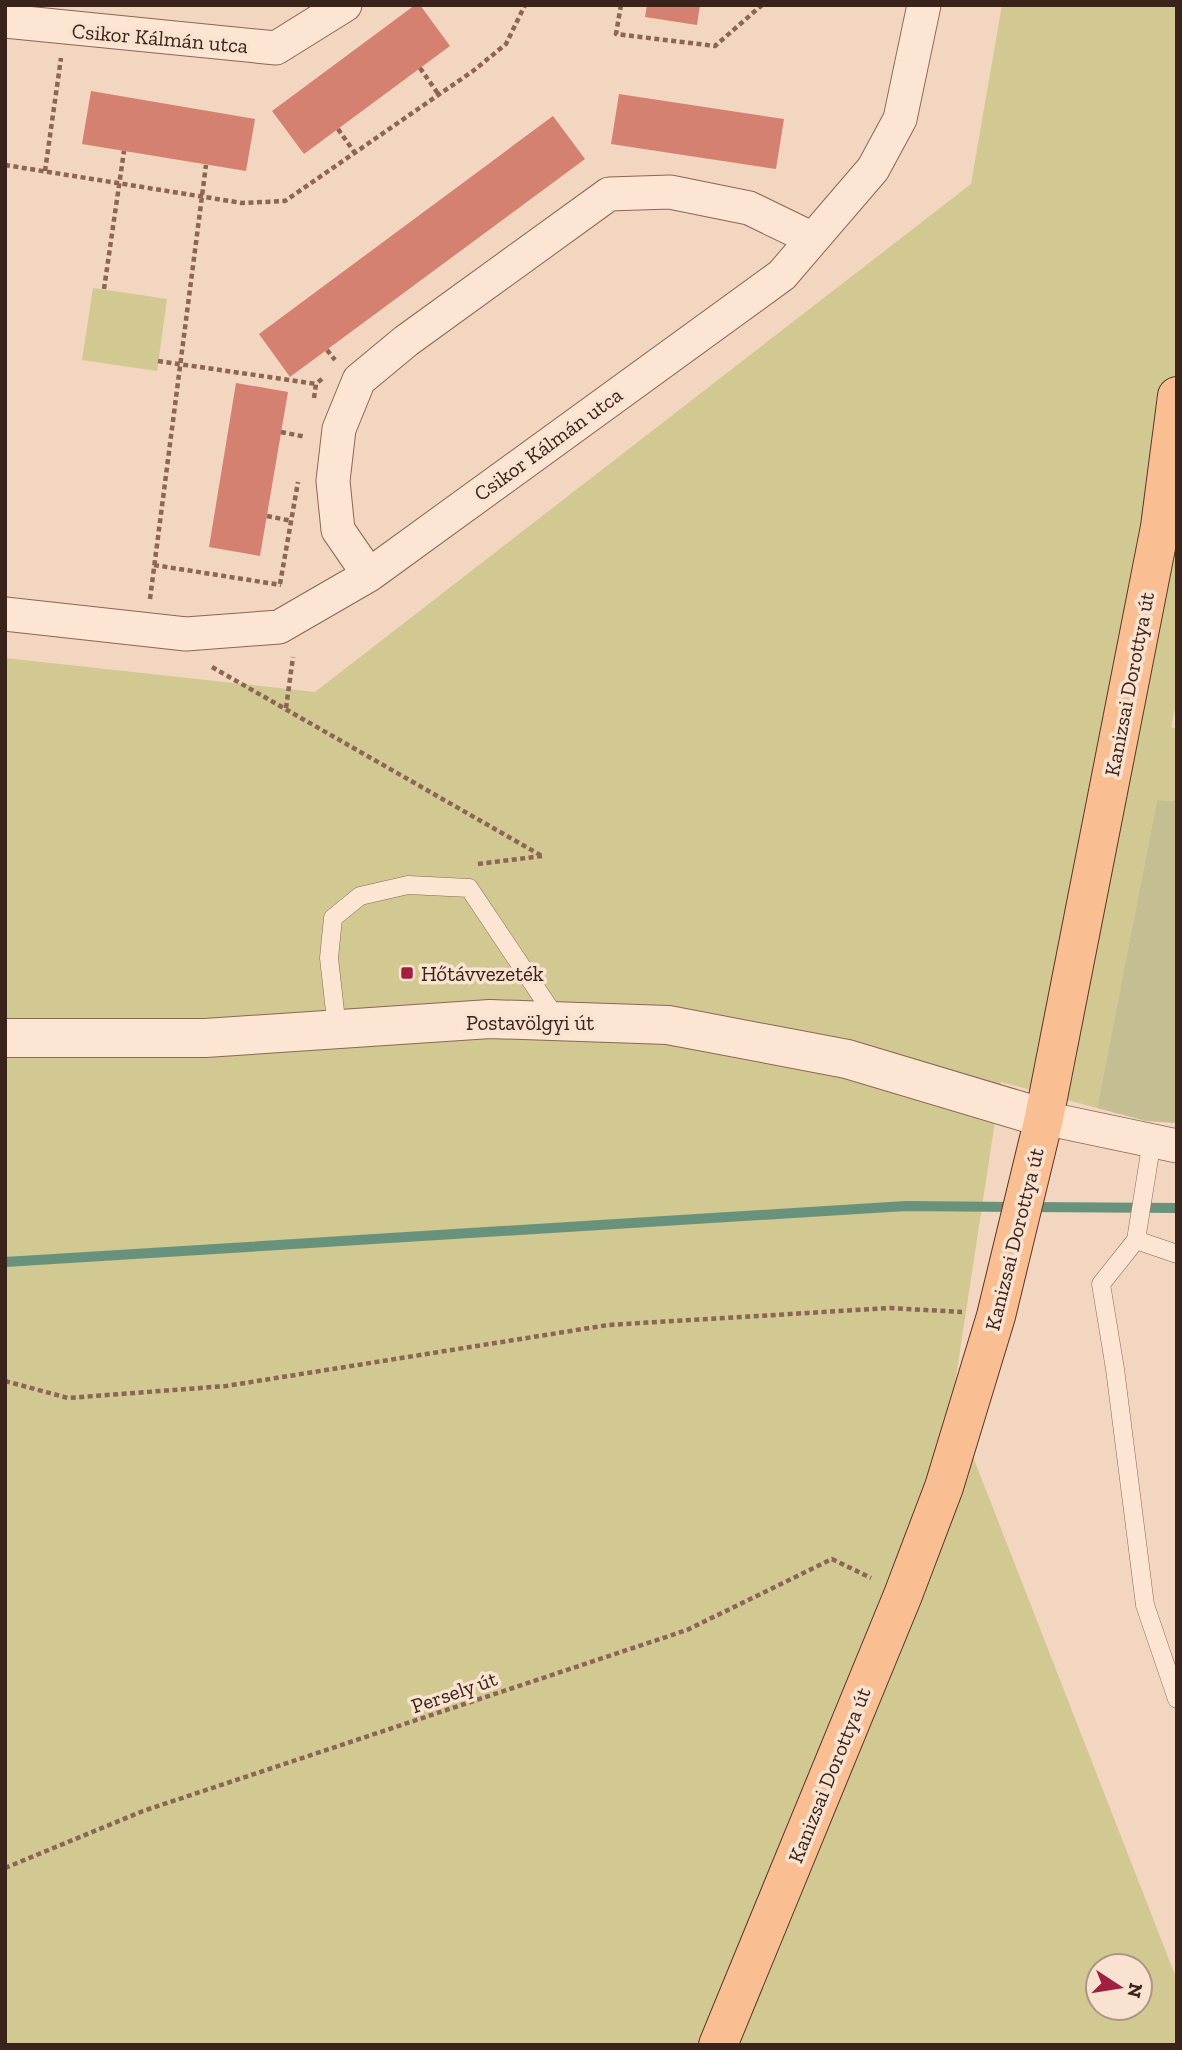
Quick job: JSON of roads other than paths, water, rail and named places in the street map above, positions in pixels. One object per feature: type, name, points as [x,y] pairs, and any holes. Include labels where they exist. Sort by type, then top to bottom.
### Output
[{"type":"main road","name":"Kanizsai Dorottya út","points":[[718,2045],[903,1595],[944,1487],[996,1316],[1044,1118],[1160,527],[1177,396]]},
{"type":"street","name":"Csikor Kálmán utca","points":[[5,21],[276,48],[345,5]]},
{"type":"street","name":"Csikor Kálmán utca","points":[[5,614],[186,634],[279,627],[369,575],[782,275],[873,169],[900,119],[924,5]]},
{"type":"street","points":[[369,575],[338,530],[333,481],[346,377],[359,380],[406,341],[609,194],[670,191],[749,208],[813,239]]},
{"type":"street","name":"Postavölgyi út","points":[[5,1038],[205,1038],[489,1020],[668,1025],[847,1059],[1044,1118]]},
{"type":"street","points":[[1044,1118],[1164,1143]]},
{"type":"lane","points":[[337,1029],[329,958],[333,919],[360,897],[408,885],[469,888],[558,1021]]},
{"type":"lane","points":[[1164,1143],[1144,1195],[1136,1240],[1101,1284],[1115,1369],[1145,1605],[1177,1699]]},
{"type":"lane","points":[[1136,1240],[1177,1254]]},
{"type":"waterway","points":[[5,1262],[906,1206],[1015,1207]]},
{"type":"waterway","points":[[1030,1207],[1177,1208]]},
{"type":"place","name":"Hőtávvezeték","points":[[407,973]]}]
